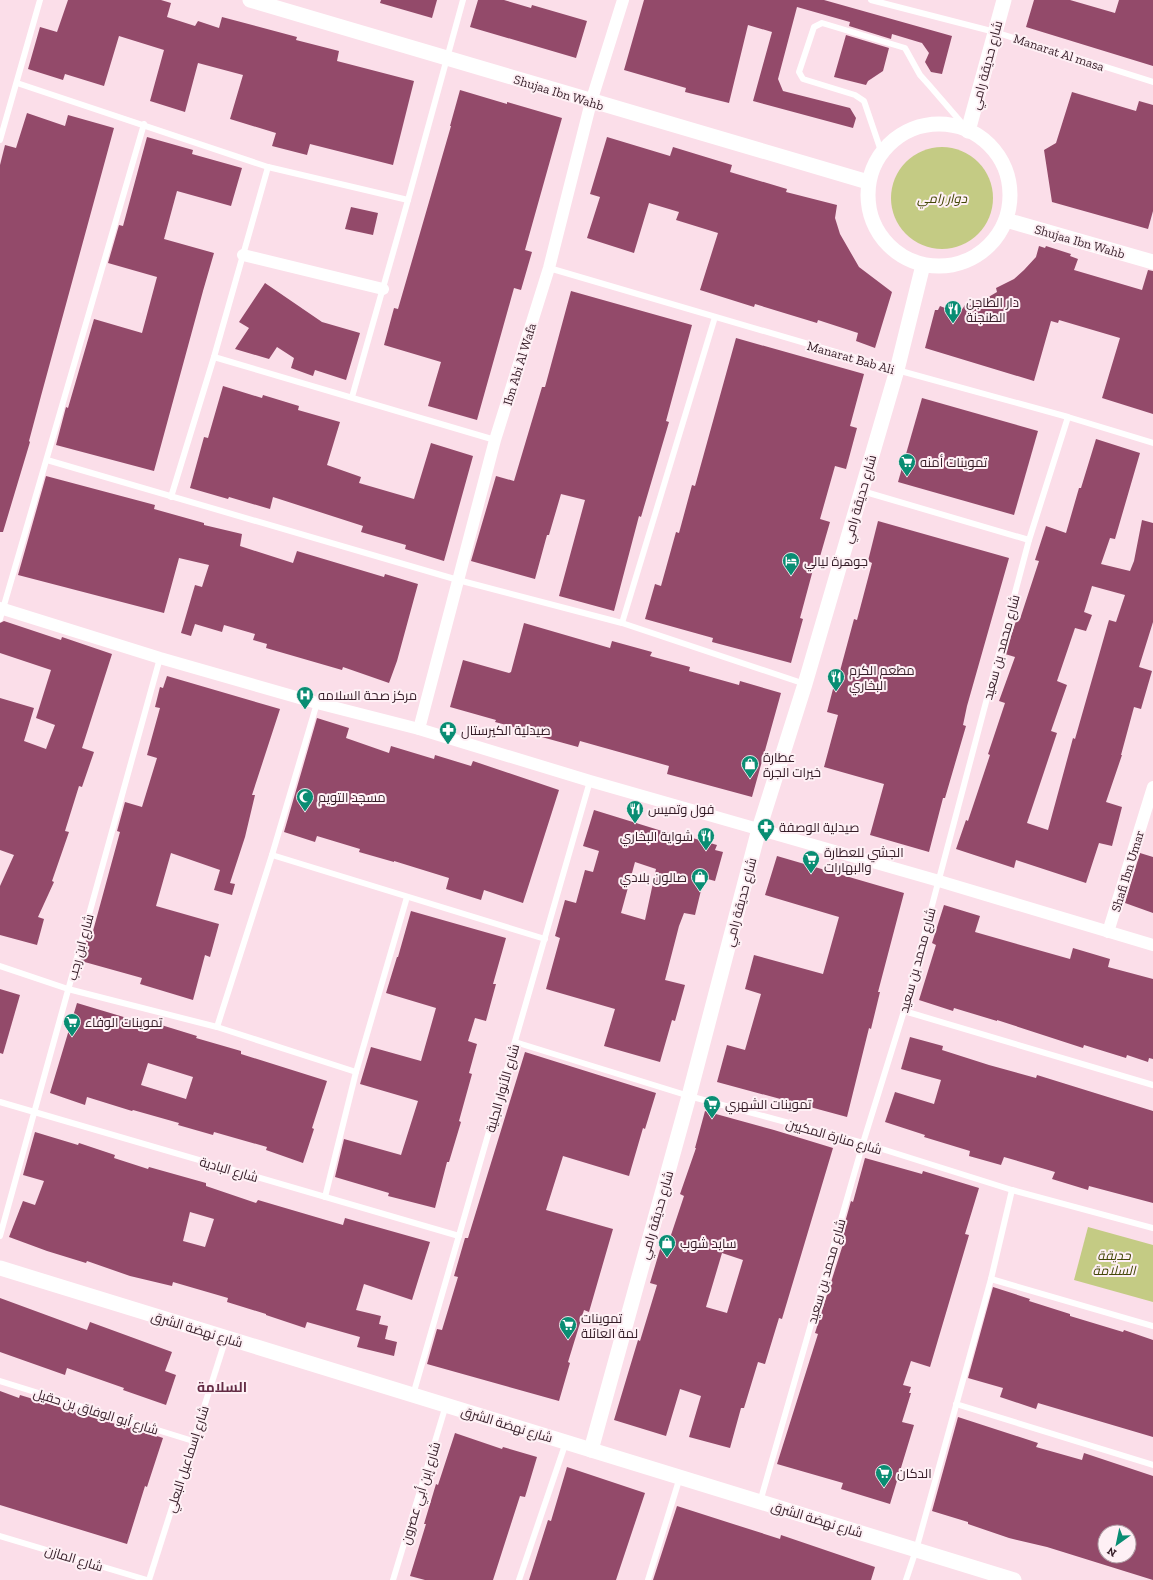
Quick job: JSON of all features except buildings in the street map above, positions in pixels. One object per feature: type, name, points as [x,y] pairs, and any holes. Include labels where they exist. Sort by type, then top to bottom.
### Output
[{"type":"street","name":"Shujaa Ibn Wahb","points":[[250,0],[447,57],[591,102],[868,182]]},
{"type":"street","name":"Ibn Abi Al Wafa","points":[[419,729],[495,440],[549,268],[591,102],[623,0]]},
{"type":"street","name":"شارع حديقة رامي","points":[[968,131],[1004,0]]},
{"type":"street","points":[[941,123],[968,131],[998,155],[1010,186],[1006,220],[994,242],[974,258],[949,266],[923,265],[898,254],[879,235],[868,209],[868,182],[881,151],[908,130],[941,123]]},
{"type":"street","name":"Shujaa Ibn Wahb","points":[[1006,220],[1153,262]]},
{"type":"street","points":[[244,254],[383,289]]},
{"type":"street","name":"شارع حديقة رامي","points":[[591,1450],[689,1096],[759,829],[805,684],[897,370],[923,265]]},
{"type":"street","points":[[1,612],[317,702],[419,729],[590,781],[938,881],[1153,945]]},
{"type":"street","name":"Shafi Ibn Umar","points":[[1108,932],[1153,787]]},
{"type":"street","name":"شارع نهضة الشرق","points":[[0,1268],[1014,1580]]},
{"type":"lane","points":[[0,140],[40,0]]},
{"type":"lane","points":[[352,398],[463,0]]},
{"type":"lane","name":"Manarat Al masa","points":[[871,0],[995,32],[1153,82]]},
{"type":"lane","points":[[881,151],[864,101],[855,95],[803,78],[799,72],[814,27],[822,23],[905,48],[920,76],[930,85],[968,131]]},
{"type":"lane","points":[[17,83],[144,124],[268,167],[408,200]]},
{"type":"lane","points":[[1,612],[47,460],[144,124]]},
{"type":"lane","points":[[171,497],[214,357],[268,167]]},
{"type":"lane","name":"Manarat Bab Ali","points":[[549,268],[897,370],[1068,417],[1153,443]]},
{"type":"lane","points":[[622,623],[715,317]]},
{"type":"lane","points":[[214,357],[495,440]]},
{"type":"lane","name":"شارع محمد بن سعيد","points":[[760,1502],[864,1143],[904,1011],[1029,540],[1068,417]]},
{"type":"lane","points":[[47,460],[458,580],[622,623],[805,684]]},
{"type":"lane","points":[[861,491],[1029,540]]},
{"type":"lane","name":"شارع ابن رجب","points":[[0,1236],[160,658]]},
{"type":"lane","points":[[217,1028],[272,855],[317,702]]},
{"type":"lane","name":"شارع الأنوار الجلية","points":[[413,1395],[590,781]]},
{"type":"lane","points":[[272,855],[545,939]]},
{"type":"lane","points":[[325,1197],[356,1072],[407,897]]},
{"type":"lane","points":[[0,966],[68,989],[217,1028],[356,1072]]},
{"type":"lane","points":[[904,1011],[1153,1085]]},
{"type":"lane","name":"شارع منارة المكيين","points":[[515,1042],[689,1096],[864,1143],[1012,1190],[1153,1228]]},
{"type":"lane","name":"شارع البادية","points":[[0,1102],[459,1236]]},
{"type":"lane","points":[[906,1580],[916,1550],[991,1279],[1012,1190]]},
{"type":"lane","points":[[991,1279],[1153,1326]]},
{"type":"lane","name":"شارع إسماعيل البعلي","points":[[148,1580],[226,1338]]},
{"type":"lane","name":"شارع أبو الوفاق بن حقيل","points":[[0,1381],[193,1441]]},
{"type":"lane","points":[[956,1404],[1153,1465]]},
{"type":"lane","name":"شارع إبن أبي عصرون","points":[[393,1580],[446,1405]]},
{"type":"lane","points":[[520,1580],[566,1442]]},
{"type":"lane","points":[[648,1580],[680,1477]]},
{"type":"lane","name":"شارع المازن","points":[[0,1536],[148,1580]]},
{"type":"green space","name":"دوار رامي","points":[[942,147],[962,151],[978,162],[989,178],[993,198],[989,218],[978,234],[962,245],[942,249],[922,245],[906,234],[895,218],[891,198],[895,178],[906,162],[922,151]]},
{"type":"green space","name":"حديقة السلامة","points":[[1088,1227],[1153,1245],[1153,1302],[1074,1280]]},
{"type":"place","name":"دار الطاجن الطنجنة","points":[[953,324]]},
{"type":"place","name":"تموينات أمنه","points":[[907,477]]},
{"type":"place","name":"جوهرة ليالي","points":[[791,576]]},
{"type":"place","name":"مطعم الكرم البخاري","points":[[836,692]]},
{"type":"place","name":"مركز صحة السلامه","points":[[305,710]]},
{"type":"place","name":"صيدلية الكيرستال","points":[[448,745]]},
{"type":"place","name":"عطارة خيرات الجرة","points":[[750,779]]},
{"type":"place","name":"مسجد التويم","points":[[305,812]]},
{"type":"place","name":"فول وتميس","points":[[635,824]]},
{"type":"place","name":"صيدلية الوصفة","points":[[766,842]]},
{"type":"place","name":"شواية البخاري","points":[[706,851]]},
{"type":"place","name":"الجشي للعطارة والبهارات","points":[[811,874]]},
{"type":"place","name":"صالون بلادي","points":[[700,892]]},
{"type":"place","name":"تموينات الوفاء","points":[[72,1037]]},
{"type":"place","name":"تموينات الشهري","points":[[712,1119]]},
{"type":"place","name":"سايد شوب","points":[[667,1258]]},
{"type":"place","name":"تموينات لمة العائلة","points":[[568,1340]]},
{"type":"place","name":"الدكان","points":[[884,1488]]},
{"type":"district","name":"السلامة","points":[[222,1387]]}]
